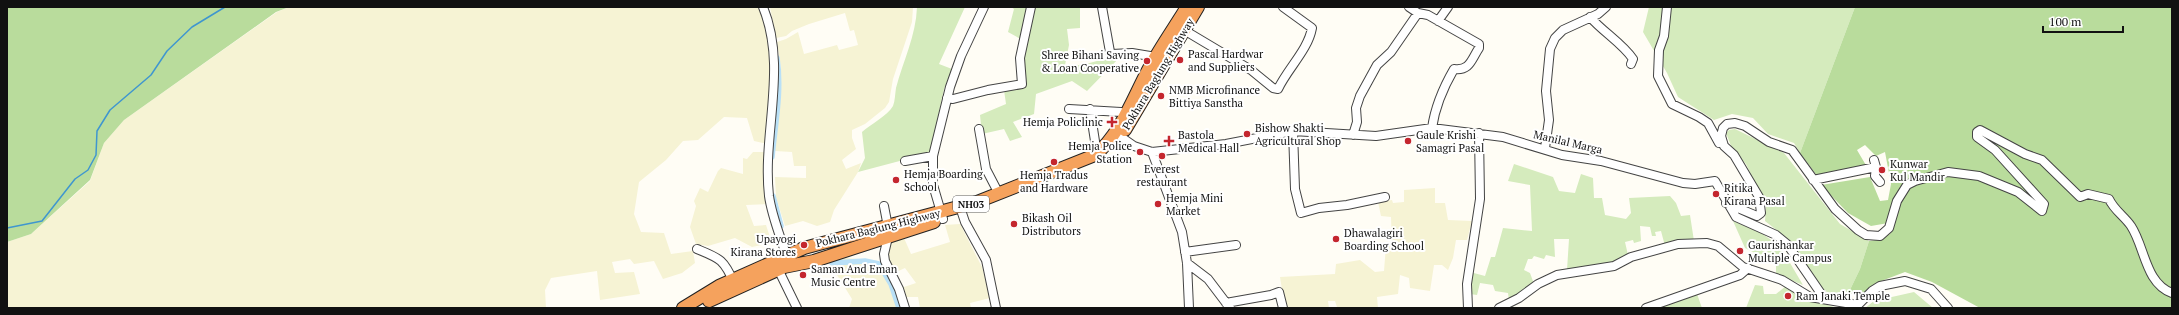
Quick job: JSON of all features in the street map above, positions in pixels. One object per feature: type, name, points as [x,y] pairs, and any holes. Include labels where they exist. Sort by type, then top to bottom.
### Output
[{"type":"highway","name":"Pokhara Baglung Highway","points":[[1127,118],[1156,57],[1187,7]]},
{"type":"highway","name":"Pokhara Baglung Highway","points":[[941,216],[962,213],[1092,163],[1108,152],[1127,118],[1198,7]]},
{"type":"highway","name":"Pokhara Baglung Highway","points":[[682,308],[788,260],[823,242],[888,232],[941,216],[999,194],[1097,154],[1117,135]]},
{"type":"highway","name":"Pokhara Baglung Highway","points":[[698,308],[734,284],[778,269],[788,260]]},
{"type":"street","points":[[763,7],[771,41],[775,80],[768,177],[769,197],[788,260]]},
{"type":"street","points":[[941,216],[933,185],[933,156],[947,98],[961,56],[984,7]]},
{"type":"street","points":[[947,98],[952,99],[988,90],[1022,84],[1020,58],[1031,7]]},
{"type":"street","points":[[1102,7],[1110,52],[1112,54],[1132,53],[1156,57]]},
{"type":"street","points":[[1184,30],[1251,70],[1273,88],[1278,89],[1284,76],[1309,40],[1312,28],[1283,7]]},
{"type":"street","points":[[1409,7],[1418,13],[1428,15],[1476,42],[1479,48],[1467,68],[1462,70],[1454,69],[1447,80],[1436,107],[1432,128]]},
{"type":"street","points":[[1438,22],[1448,7]]},
{"type":"street","points":[[1545,148],[1549,120],[1546,91],[1550,50],[1558,33],[1598,14],[1606,7]]},
{"type":"street","points":[[1667,7],[1664,36],[1659,50],[1658,76],[1672,104],[1700,117],[1708,123],[1720,144],[1734,155]]},
{"type":"street","points":[[1353,135],[1357,122],[1356,108],[1360,96],[1377,65],[1391,52],[1418,13]]},
{"type":"street","points":[[1590,17],[1601,30],[1628,52],[1633,59],[1631,64]]},
{"type":"street","points":[[1069,109],[1090,109],[1121,112],[1127,118]]},
{"type":"street","points":[[1090,109],[1097,154]]},
{"type":"street","points":[[1726,203],[1757,216],[1761,213],[1759,197],[1734,155],[1724,146],[1721,136],[1722,128],[1727,124],[1735,123],[1757,132],[1769,142],[1792,150],[1813,180],[1836,208],[1858,230],[1873,236],[1880,236],[1889,228],[1897,201],[1907,185],[1915,181],[1948,172],[1979,176],[2018,192],[2042,211],[2044,204],[1995,150],[1976,134],[1980,130],[2012,147],[2042,160],[2080,197],[2088,194],[2109,200],[2112,207],[2131,227],[2155,281],[2172,293]]},
{"type":"street","name":"Manilal Marga","points":[[1117,135],[1134,146],[1152,152],[1226,144],[1293,131],[1353,135],[1389,135],[1432,128],[1503,137],[1545,148],[1562,155],[1601,161],[1683,183],[1695,184],[1715,180],[1726,203],[1736,217],[1776,235],[1786,244],[1824,298]]},
{"type":"street","points":[[979,129],[986,169],[999,194]]},
{"type":"street","points":[[1293,131],[1295,189],[1301,213],[1319,208],[1347,205],[1385,197]]},
{"type":"street","points":[[1468,308],[1467,284],[1479,207],[1481,157],[1479,133]]},
{"type":"street","points":[[1152,152],[1176,212],[1187,263],[1189,308]]},
{"type":"street","points":[[905,161],[933,156]]},
{"type":"street","points":[[1813,180],[1875,164],[1875,176],[1880,182]]},
{"type":"street","points":[[884,206],[888,232],[884,254],[885,261],[899,289],[905,308]]},
{"type":"street","points":[[962,213],[965,222],[986,260],[996,308]]},
{"type":"street","points":[[1499,308],[1519,298],[1538,284],[1558,276],[1614,266],[1631,257],[1678,244],[1707,243],[1718,246],[1743,267],[1782,280],[1810,297],[1824,298],[1858,305],[1872,290],[1880,286],[1905,281],[1931,289],[1948,308]]},
{"type":"street","points":[[1185,252],[1236,245]]},
{"type":"street","points":[[696,249],[718,257],[734,284]]},
{"type":"street","points":[[1187,263],[1208,279],[1228,305],[1279,292],[1283,308]]},
{"type":"street","points":[[1646,308],[1740,275],[1748,268]]},
{"type":"street","points":[[778,269],[797,308]]},
{"type":"shaded area","points":[[289,7],[759,7],[765,23],[769,48],[771,96],[768,144],[754,141],[747,118],[724,117],[698,140],[683,141],[666,160],[639,182],[634,214],[641,232],[664,233],[671,254],[693,251],[695,263],[682,273],[663,279],[654,261],[634,264],[630,259],[612,262],[615,273],[634,272],[640,294],[600,300],[597,271],[551,278],[545,290],[546,308],[7,308],[7,242],[31,234],[90,181],[104,143],[124,120],[277,12]]},
{"type":"shaded area","points":[[770,7],[913,7],[912,22],[893,79],[889,102],[885,108],[865,124],[852,130],[852,138],[856,149],[842,160],[846,169],[861,163],[858,172],[834,210],[830,222],[817,226],[803,221],[785,226],[776,197],[775,177],[806,178],[806,166],[794,166],[792,152],[775,151],[781,87],[781,68],[777,42],[798,32],[804,54],[837,45],[839,50],[858,45],[854,30],[850,31],[845,13],[809,24],[792,31],[786,36],[776,38]]},
{"type":"shaded area","points":[[753,152],[768,152],[770,204],[746,205],[754,226],[766,225],[772,243],[752,247],[735,238],[708,246],[696,244],[690,227],[696,206],[694,201],[700,188],[708,192],[718,171],[721,168],[743,174],[743,158],[747,159]]},
{"type":"shaded area","points":[[1435,188],[1435,203],[1445,203],[1448,220],[1472,221],[1467,240],[1456,240],[1453,258],[1448,270],[1442,265],[1434,265],[1430,291],[1410,288],[1409,278],[1400,275],[1398,294],[1377,297],[1378,308],[1341,308],[1337,307],[1335,301],[1328,301],[1329,308],[1285,308],[1280,277],[1335,274],[1336,264],[1360,260],[1375,272],[1384,271],[1386,245],[1392,247],[1391,217],[1381,216],[1378,202],[1392,200],[1393,203],[1404,202],[1404,190]]},
{"type":"shaded area","points":[[960,224],[982,267],[990,298],[970,303],[971,308],[920,308],[918,297],[904,297],[901,288],[916,283],[905,268],[894,273],[886,255],[890,242],[904,238],[911,254],[950,242],[945,225]]},
{"type":"shaded area","points":[[846,254],[846,258],[879,261],[893,284],[902,308],[849,308],[852,299],[829,262]]},
{"type":"green space","points":[[7,7],[289,7],[276,12],[124,120],[104,143],[90,180],[31,234],[7,242]]},
{"type":"green space","points":[[917,7],[965,7],[939,64],[952,69],[944,89],[930,153],[858,172],[865,158],[862,132],[883,117],[893,106],[896,88],[914,28]]},
{"type":"green space","points":[[1011,7],[1080,7],[1080,28],[1067,29],[1069,45],[1065,65],[1072,66],[1086,64],[1122,55],[1087,91],[1072,81],[1036,94],[1034,114],[1013,122],[1022,137],[1010,141],[1004,129],[982,134],[980,115],[1006,104],[1004,90],[1026,85],[1024,53],[1026,42],[1008,32],[1014,9]]},
{"type":"green space","points":[[1649,7],[1855,7],[1800,153],[1794,143],[1768,134],[1753,118],[1732,114],[1714,120],[1678,97],[1667,73],[1643,32]]},
{"type":"green space","points":[[1855,7],[2172,7],[2172,308],[1980,308],[1932,282],[1905,272],[1876,283],[1862,294],[1848,294],[1860,269],[1869,241],[1877,240],[1890,234],[1894,222],[1871,226],[1848,213],[1821,185],[1870,177],[1880,201],[1888,200],[1891,184],[1885,152],[1876,156],[1865,145],[1857,150],[1867,167],[1818,177],[1800,153]]},
{"type":"green space","points":[[1735,129],[1784,153],[1840,224],[1869,241],[1860,269],[1848,294],[1828,293],[1822,288],[1792,242],[1765,221],[1766,206],[1746,164],[1733,151],[1726,133],[1729,130]]},
{"type":"green space","points":[[1514,164],[1553,177],[1559,191],[1575,193],[1581,174],[1593,178],[1594,198],[1602,198],[1605,215],[1626,219],[1631,213],[1629,198],[1670,196],[1676,203],[1681,216],[1690,215],[1694,241],[1665,246],[1661,231],[1655,232],[1656,236],[1652,236],[1650,227],[1640,226],[1641,241],[1634,243],[1633,240],[1625,242],[1628,255],[1606,265],[1567,270],[1569,239],[1554,239],[1555,257],[1546,255],[1544,259],[1534,256],[1532,259],[1528,259],[1524,270],[1530,273],[1534,284],[1509,300],[1508,293],[1495,291],[1493,285],[1480,283],[1477,295],[1470,294],[1470,272],[1485,276],[1491,257],[1495,257],[1503,228],[1532,231],[1530,185],[1508,181]]},
{"type":"green space","points":[[1733,221],[1761,233],[1780,246],[1803,285],[1776,274],[1776,260],[1766,255],[1761,256],[1745,248]]},
{"type":"green space","points":[[1755,285],[1763,286],[1764,294],[1776,294],[1786,286],[1805,298],[1837,308],[1746,308]]},
{"type":"green space","points":[[1914,292],[1933,308],[1865,308],[1874,301]]},
{"type":"green space","points":[[1697,294],[1702,308],[1655,308]]},
{"type":"waterway","points":[[7,228],[42,221],[75,179],[88,170],[96,155],[97,131],[110,110],[151,75],[167,51],[192,27],[225,7]]},
{"type":"waterway","points":[[767,7],[769,13]]},
{"type":"waterway","points":[[772,157],[779,83],[777,58]]},
{"type":"waterway","points":[[773,196],[781,226]]},
{"type":"waterway","points":[[832,263],[865,261],[879,264],[891,284],[899,308]]},
{"type":"place","name":"Pascal Hardwar and Suppliers","points":[[1180,60]]},
{"type":"place","name":"Shree Bihani Saving & Loan Cooperative","points":[[1147,61]]},
{"type":"place","name":"NMB Microfinance Bittiya Sanstha","points":[[1161,96]]},
{"type":"place","name":"Hemja Policlinic","points":[[1112,122]]},
{"type":"place","name":"Bishow Shakti Agricultural Shop","points":[[1247,134]]},
{"type":"place","name":"Bastola Medical Hall","points":[[1169,141]]},
{"type":"place","name":"Gaule Krishi Samagri Pasal","points":[[1408,141]]},
{"type":"place","name":"Hemja Police Station","points":[[1140,152]]},
{"type":"place","name":"Everest restaurant","points":[[1162,156]]},
{"type":"place","name":"Hemja Tradus and Hardware","points":[[1054,162]]},
{"type":"place","name":"Kunwar Kul Mandir","points":[[1882,170]]},
{"type":"place","name":"Hemja Boarding School","points":[[896,180]]},
{"type":"place","name":"Ritika Kirana Pasal","points":[[1716,194]]},
{"type":"place","name":"Hemja Mini Market","points":[[1158,204]]},
{"type":"place","name":"Bikash Oil Distributors","points":[[1014,224]]},
{"type":"place","name":"Dhawalagiri Boarding School","points":[[1336,239]]},
{"type":"place","name":"Upayogi Kirana Stores","points":[[804,245]]},
{"type":"place","name":"Gaurishankar Multiple Campus","points":[[1740,251]]},
{"type":"place","name":"Saman And Eman Music Centre","points":[[803,275]]},
{"type":"place","name":"Ram Janaki Temple","points":[[1788,296]]}]
